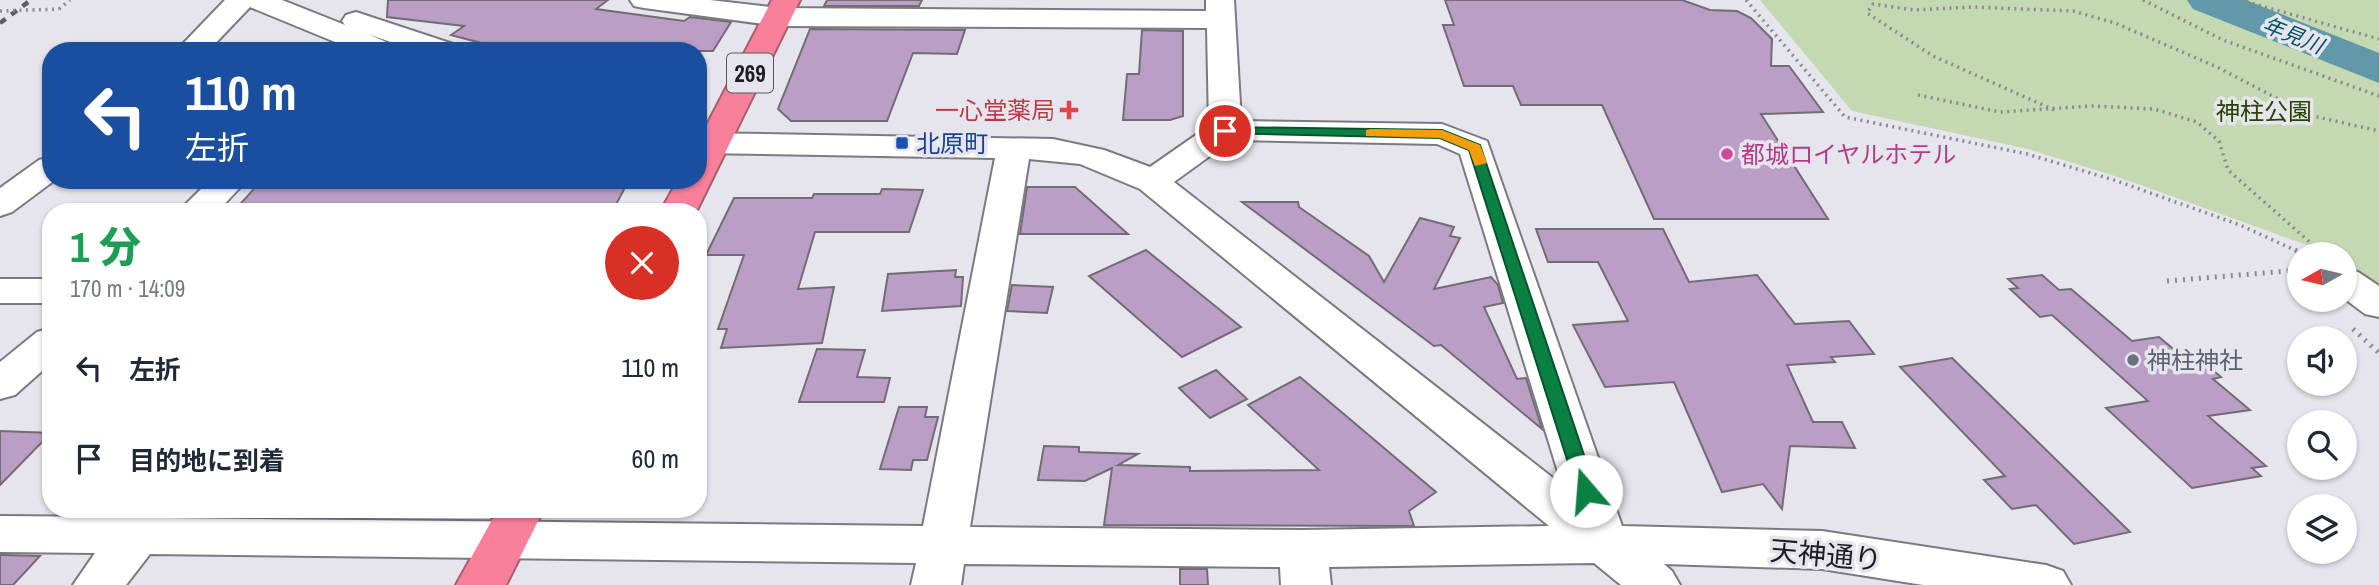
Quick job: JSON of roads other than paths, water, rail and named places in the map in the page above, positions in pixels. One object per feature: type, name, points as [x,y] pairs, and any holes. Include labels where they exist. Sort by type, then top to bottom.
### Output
[{"type":"highway","name":"269","points":[[707,137],[782,8]]},
{"type":"highway","points":[[481,585],[513,524]]},
{"type":"street","points":[[200,42],[241,0]]},
{"type":"street","points":[[257,0],[336,12],[421,42]]},
{"type":"street","points":[[644,0],[782,8],[1221,10],[1225,131]]},
{"type":"street","points":[[336,12],[368,42]]},
{"type":"street","points":[[1152,182],[1225,131],[1442,134],[1475,148],[1611,564]]},
{"type":"street","points":[[707,142],[1014,148],[1083,153],[1120,164],[1152,182],[1611,564],[1656,585]]},
{"type":"street","points":[[940,565],[1014,148]]},
{"type":"street","points":[[0,205],[42,174]]},
{"type":"street","points":[[206,203],[220,189]]},
{"type":"street","points":[[2357,268],[2379,267]]},
{"type":"street","points":[[2357,289],[2379,305]]},
{"type":"street","points":[[0,291],[42,291]]},
{"type":"street","points":[[0,385],[42,349]]},
{"type":"street","points":[[97,585],[148,522]]},
{"type":"street","name":"天神通り","points":[[0,534],[148,522],[513,524],[940,565],[1304,567],[1611,564],[1822,550],[2046,585]]},
{"type":"waterway","name":"年見川","points":[[2208,0],[2379,69]]},
{"type":"railway","points":[[0,23],[31,0]]},
{"type":"place","name":"一心堂薬局","points":[[1069,110]]},
{"type":"place","name":"北原町","points":[[902,143]]},
{"type":"place","name":"都城ロイヤルホテル","points":[[1727,154]]},
{"type":"place","name":"神柱神社","points":[[2133,360]]},
{"type":"park label","name":"神柱公園","points":[[2264,111]]}]
